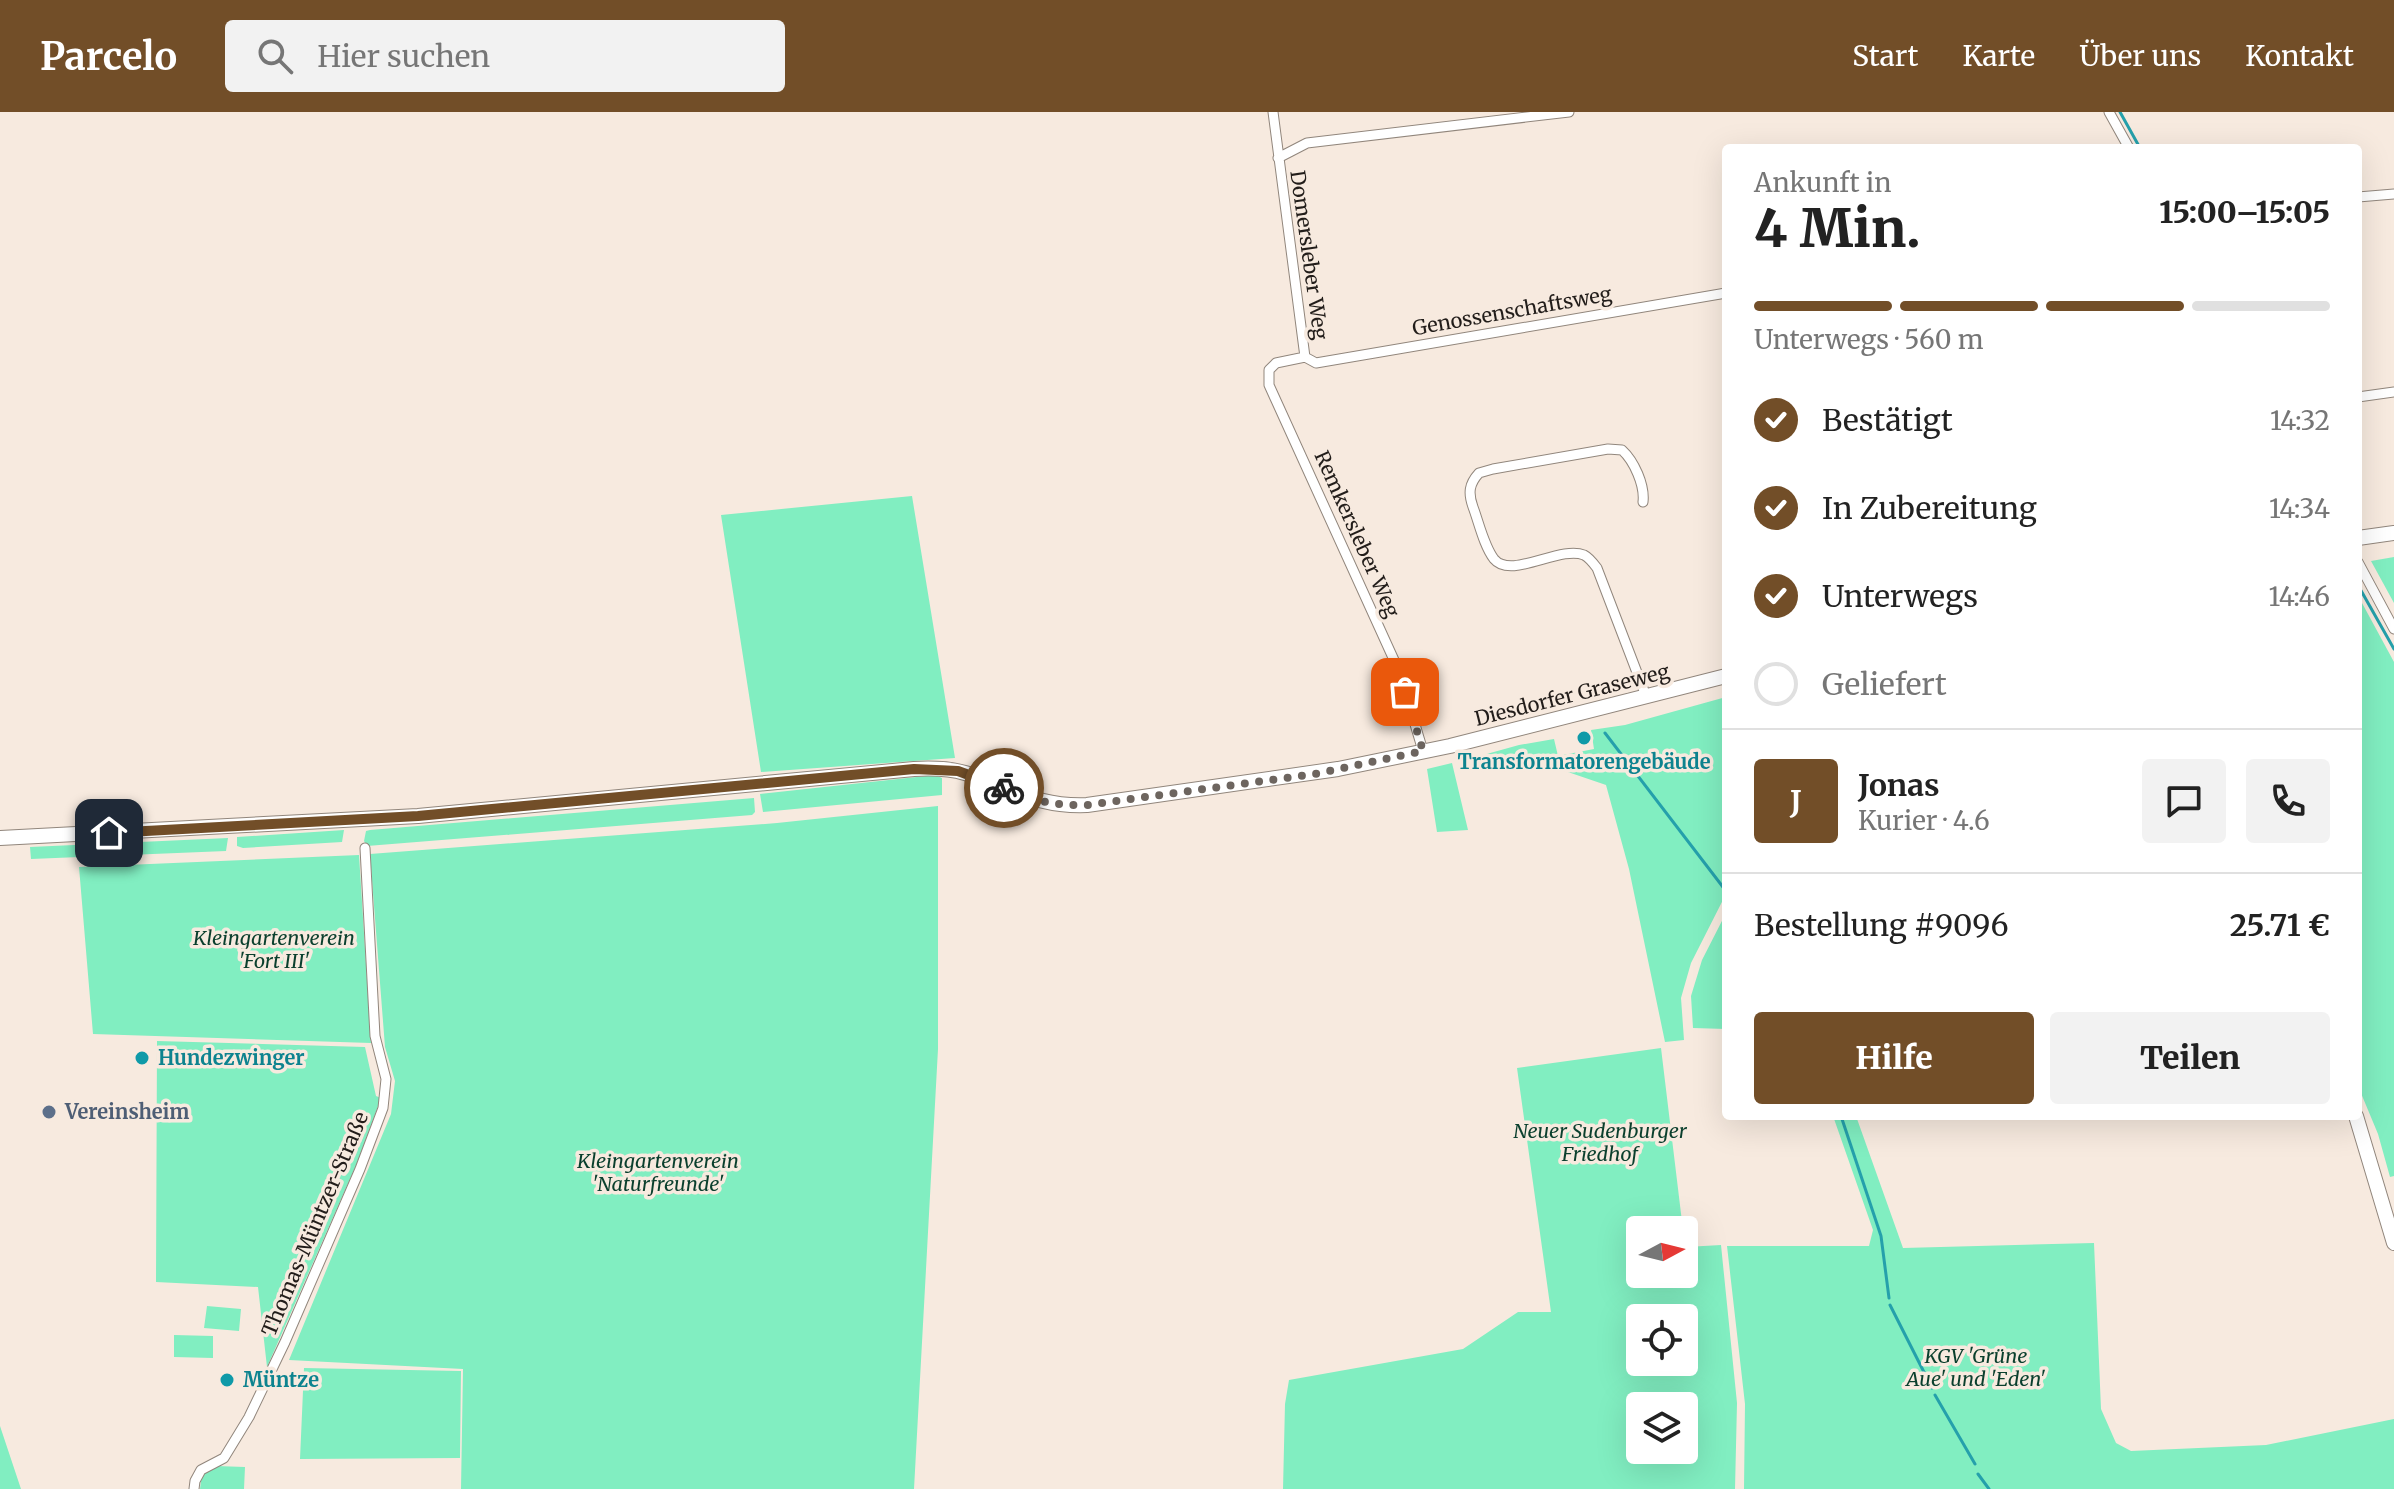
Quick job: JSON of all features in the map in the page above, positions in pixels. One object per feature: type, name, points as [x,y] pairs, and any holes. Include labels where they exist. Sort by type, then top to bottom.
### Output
[{"type":"main road","points":[[2362,537],[2394,533]]},
{"type":"main road","name":"Diesdorfer Graseweg","points":[[0,838],[418,816],[914,769],[958,771],[1039,801],[1087,805],[1315,774],[1544,724],[1722,677]]},
{"type":"main road","points":[[2357,1120],[2394,1243]]},
{"type":"street","name":"Domersleber Weg","points":[[1273,112],[1305,357]]},
{"type":"street","name":"Domersleber Weg","points":[[1278,158],[1307,143],[1569,112]]},
{"type":"street","points":[[2109,112],[2127,144]]},
{"type":"street","points":[[2362,197],[2394,194]]},
{"type":"street","name":"Genossenschaftsweg","points":[[1305,357],[1316,363],[1722,294]]},
{"type":"street","name":"Remkersleber Weg","points":[[1305,357],[1276,363],[1269,370],[1269,385],[1399,671],[1423,751]]},
{"type":"street","points":[[2362,396],[2394,392]]},
{"type":"street","points":[[1643,502],[1644,494],[1631,458],[1622,450],[1608,449],[1493,469],[1479,473],[1469,488],[1493,557],[1501,565],[1513,566],[1568,553],[1584,555],[1597,568],[1646,696]]},
{"type":"street","points":[[2362,569],[2394,629]]},
{"type":"street","name":"Thomas-Müntzer-Straße","points":[[194,1489],[201,1470],[224,1458],[249,1417],[285,1342],[383,1108],[386,1079],[375,1036],[365,848]]},
{"type":"green space","points":[[912,496],[955,758],[761,772],[721,515]]},
{"type":"green space","points":[[2394,557],[2394,603],[2371,561]]},
{"type":"green space","points":[[2362,603],[2394,662],[2394,1176],[2390,1177],[2378,1134],[2362,1096]]},
{"type":"green space","points":[[1722,698],[1722,902],[1691,963],[1681,998],[1684,1040],[1665,1042],[1629,869],[1606,785],[1518,755],[1465,760],[1554,739],[1558,756],[1594,749],[1591,730],[1625,725]]},
{"type":"green space","points":[[1452,763],[1468,830],[1437,832],[1427,769]]},
{"type":"green space","points":[[935,775],[942,778],[942,795],[763,812],[760,794]]},
{"type":"green space","points":[[754,798],[755,812],[752,815],[367,846],[364,841],[366,831],[370,830]]},
{"type":"green space","name":"Kleingartenverein 'Naturfreunde'","points":[[938,806],[938,1049],[914,1489],[461,1489],[463,1369],[289,1360],[391,1114],[395,1081],[385,1047],[370,854],[777,823]]},
{"type":"green space","points":[[344,830],[342,842],[237,846],[237,837]]},
{"type":"green space","points":[[228,838],[226,851],[31,859],[30,847]]},
{"type":"green space","name":"Kleingartenverein 'Fort III'","points":[[359,855],[371,1043],[93,1034],[79,867]]},
{"type":"green space","points":[[1722,921],[1722,1029],[1693,1028],[1691,996],[1702,960]]},
{"type":"green space","points":[[157,1041],[365,1047],[376,1096],[381,1098],[357,1163],[267,1367],[258,1287],[156,1282]]},
{"type":"green space","name":"Neuer Sudenburger Friedhof","points":[[1661,1048],[1681,1216],[1626,1216],[1626,1288],[1698,1288],[1698,1246],[1721,1245],[1737,1403],[1735,1489],[1283,1489],[1285,1404],[1289,1380],[1463,1349],[1518,1312],[1551,1312],[1517,1068]]},
{"type":"green space","name":"KGV 'Grüne Aue' und 'Eden'","points":[[1834,1120],[1857,1120],[1903,1248],[2094,1243],[2101,1409],[2116,1443],[2131,1451],[2266,1445],[2394,1419],[2394,1489],[1744,1489],[1745,1404],[1727,1246],[1869,1246],[1873,1230]]},
{"type":"green space","points":[[207,1306],[241,1309],[239,1331],[204,1328]]},
{"type":"green space","points":[[174,1335],[213,1336],[213,1358],[174,1357]]},
{"type":"green space","points":[[304,1368],[461,1371],[460,1458],[300,1459]]},
{"type":"green space","points":[[0,1426],[21,1489],[0,1489]]},
{"type":"green space","points":[[216,1466],[245,1467],[244,1489],[200,1489],[202,1474]]},
{"type":"waterway","points":[[2120,112],[2138,144]]},
{"type":"waterway","points":[[2362,592],[2394,649]]},
{"type":"waterway","points":[[1605,733],[1722,886]]},
{"type":"waterway","points":[[1842,1120],[1881,1236],[1889,1298]]},
{"type":"waterway","points":[[1890,1305],[1932,1388]]},
{"type":"waterway","points":[[1935,1395],[1975,1464]]},
{"type":"waterway","points":[[1978,1474],[1989,1489]]},
{"type":"way so far","points":[[1004,788],[1039,801],[1087,805],[1315,774],[1423,751],[1405,692]]},
{"type":"place","name":"Transformatorengebäude","points":[[1584,738]]},
{"type":"place","name":"Hundezwinger","points":[[142,1058]]},
{"type":"place","name":"Vereinsheim","points":[[49,1112]]},
{"type":"place","name":"Müntze","points":[[227,1380]]},
{"type":"route","points":[[109,833],[418,816],[932,768],[958,771],[1004,788]]}]
